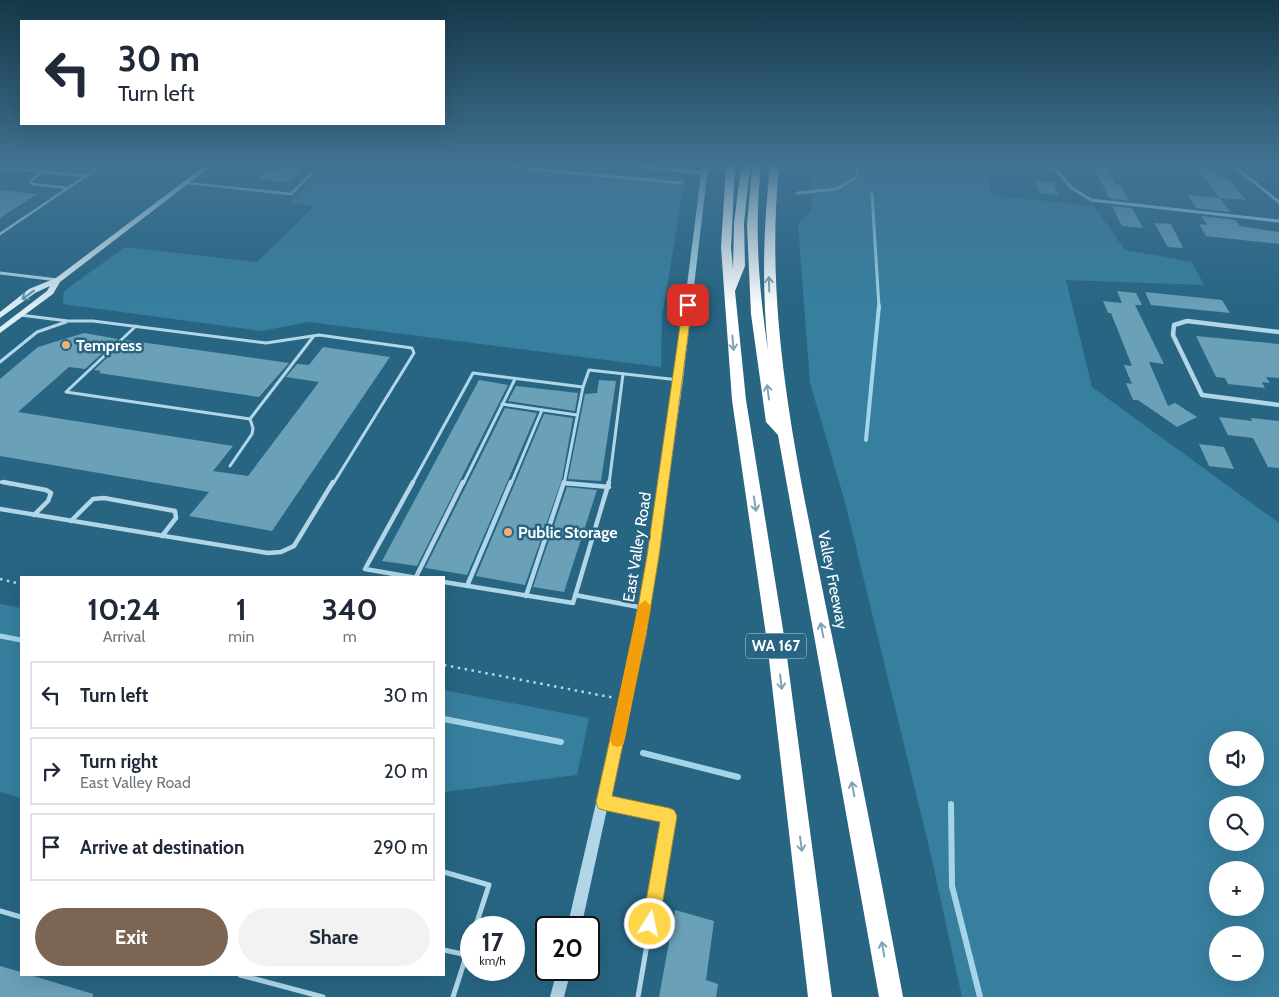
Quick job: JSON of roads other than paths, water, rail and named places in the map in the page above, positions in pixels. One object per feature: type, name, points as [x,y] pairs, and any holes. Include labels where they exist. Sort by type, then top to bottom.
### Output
[{"type":"highway","name":"WA 167","points":[[728,214],[726,238],[729,295],[739,400],[776,642],[820,997]]},
{"type":"highway","points":[[729,295],[740,266],[740,214]]},
{"type":"highway","points":[[753,214],[756,286],[773,422],[785,437]]},
{"type":"highway","name":"Valley Freeway","points":[[770,214],[769,286],[771,324],[785,437],[853,786],[891,997]]},
{"type":"main road","points":[[0,316],[32,291],[58,280],[146,214]]},
{"type":"main road","points":[[0,330],[50,292],[58,280]]},
{"type":"street","name":"East Valley Road","points":[[577,916],[626,700],[644,608],[679,380],[699,214]]},
{"type":"street","points":[[1212,214],[1279,221]]},
{"type":"street","points":[[0,273],[58,280]]},
{"type":"street","points":[[1279,332],[1180,322],[1174,325],[1173,335],[1202,395],[1279,405]]},
{"type":"street","points":[[557,997],[561,981]]},
{"type":"lane","points":[[0,234],[31,214]]},
{"type":"lane","points":[[0,510],[268,553],[281,552],[294,546],[414,353],[412,348],[406,346],[314,336],[266,343],[93,321],[68,321],[20,315]]},
{"type":"lane","points":[[0,362],[37,332],[68,321]]},
{"type":"lane","points":[[136,326],[66,392],[250,419]]},
{"type":"lane","points":[[250,419],[314,336]]},
{"type":"lane","points":[[526,596],[564,483],[582,387],[588,370],[679,380]]},
{"type":"lane","points":[[410,576],[365,569],[473,374],[582,387]]},
{"type":"lane","points":[[445,582],[573,604],[609,487],[623,374]]},
{"type":"lane","points":[[417,576],[515,379]]},
{"type":"lane","points":[[502,404],[577,415]]},
{"type":"lane","points":[[467,586],[542,410]]},
{"type":"lane","points":[[230,466],[252,434],[253,428],[250,419]]},
{"type":"lane","points":[[0,482],[46,490],[51,493],[48,500],[34,515]]},
{"type":"lane","points":[[564,483],[609,487]]},
{"type":"lane","points":[[71,521],[94,499],[104,498],[175,511],[176,518],[162,536]]},
{"type":"lane","points":[[575,594],[644,608]]},
{"type":"lane","points":[[603,802],[669,816],[638,997]]},
{"type":"lane","points":[[445,872],[489,885],[480,916]]},
{"type":"lane","points":[[0,911],[20,917]]},
{"type":"lane","points":[[445,950],[460,954]]},
{"type":"lane","points":[[453,997],[460,975]]},
{"type":"lane","points":[[244,976],[323,997]]},
{"type":"waterway","points":[[873,214],[879,306]]},
{"type":"waterway","points":[[866,440],[879,306]]},
{"type":"waterway","points":[[0,636],[20,640]]},
{"type":"waterway","points":[[445,719],[561,742]]},
{"type":"waterway","points":[[643,753],[738,777]]},
{"type":"waterway","points":[[951,804],[952,886],[980,997]]},
{"type":"place","name":"Tempress","points":[[66,345]]},
{"type":"place","name":"Public Storage","points":[[508,532]]}]
